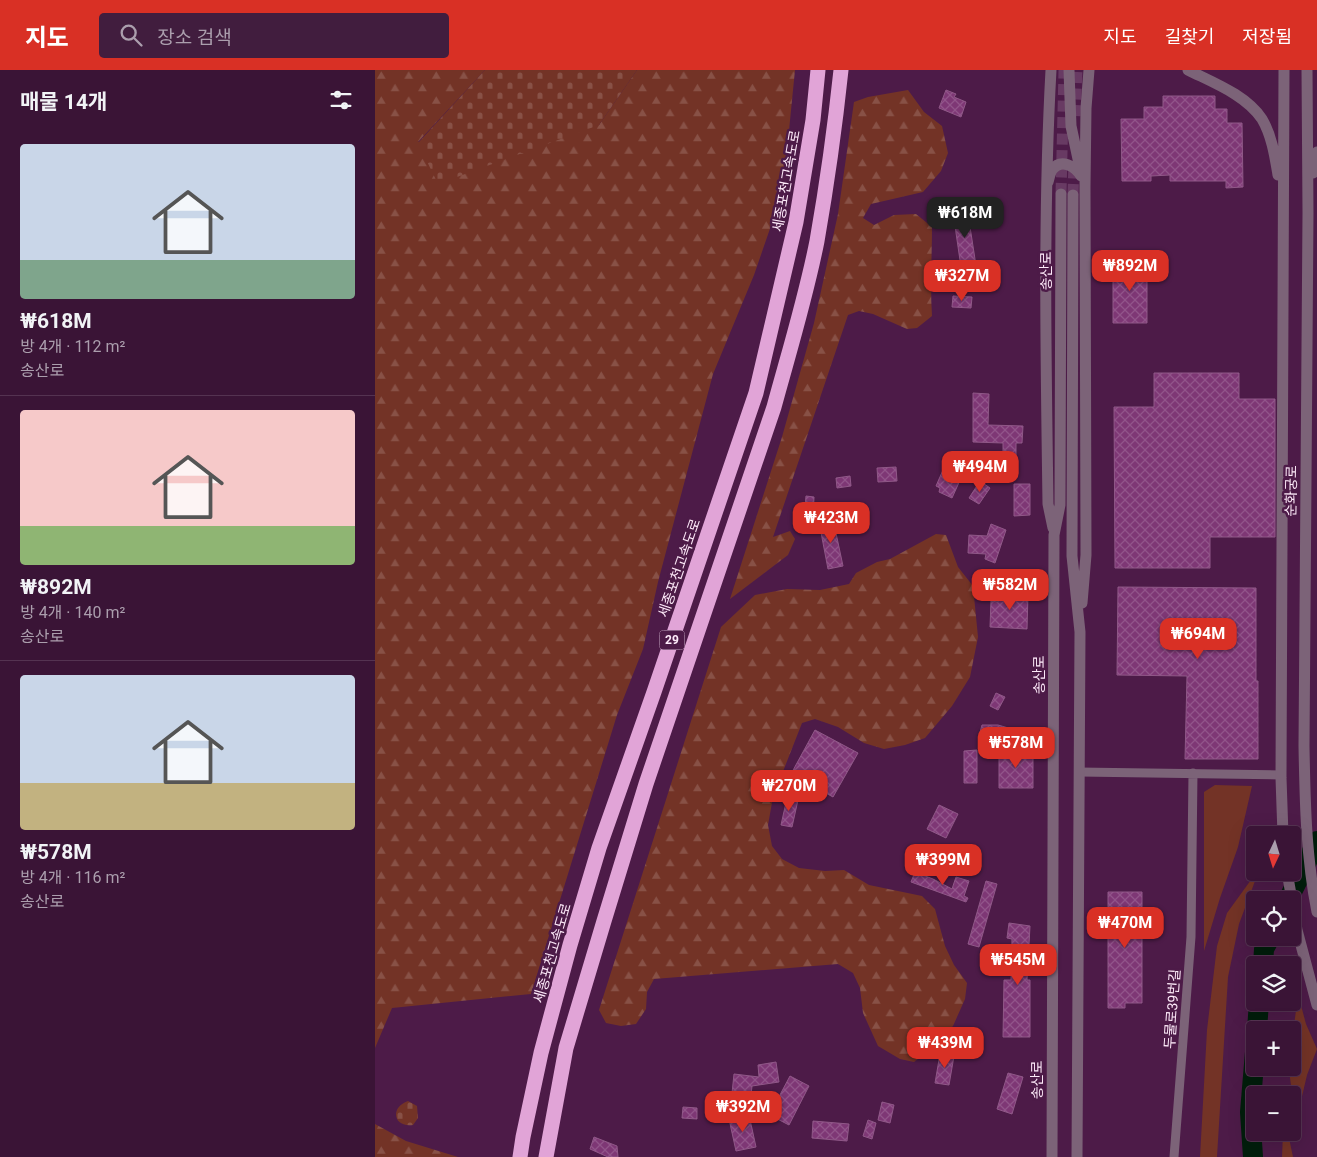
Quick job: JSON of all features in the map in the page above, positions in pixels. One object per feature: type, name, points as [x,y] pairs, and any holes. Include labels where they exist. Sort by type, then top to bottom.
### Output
[{"type":"highway","name":"세종포천고속도로","points":[[520,1157],[541,1053],[599,848],[658,683],[756,393],[796,222],[813,120],[819,70]]},
{"type":"highway","name":"29","points":[[546,1157],[567,1048],[603,921],[646,784],[774,407],[817,241],[841,70]]},
{"type":"street","points":[[1051,70],[1046,185],[1045,322],[1048,504],[1054,535]]},
{"type":"street","points":[[1069,70],[1071,126],[1085,187]]},
{"type":"street","points":[[1080,632],[1087,546],[1085,187],[1086,108],[1089,70]]},
{"type":"street","points":[[1188,70],[1242,98],[1262,120],[1273,146],[1283,204]]},
{"type":"street","name":"순화궁로","points":[[1283,826],[1281,776],[1284,70]]},
{"type":"street","name":"순화궁로","points":[[1307,70],[1308,202],[1304,746],[1306,831],[1310,874],[1317,912]]},
{"type":"street","points":[[1308,202],[1317,152]]},
{"type":"street","points":[[1046,185],[1052,170],[1059,166],[1067,164],[1075,167],[1081,175]]},
{"type":"street","name":"송산로","points":[[1052,1157],[1054,535],[1060,505],[1061,194]]},
{"type":"street","name":"송산로","points":[[1073,195],[1073,556],[1080,632],[1077,1157]]},
{"type":"street","points":[[1079,772],[1193,772],[1281,776]]},
{"type":"street","name":"두물로39번길","points":[[1174,1157],[1191,937],[1193,772]]},
{"type":"street","points":[[1301,945],[1316,1002]]},
{"type":"green space","points":[[375,70],[485,70],[418,142],[599,125],[637,70],[795,70],[783,191],[754,275],[713,374],[658,582],[643,649],[617,715],[531,994],[392,1008],[375,1048]]},
{"type":"green space","points":[[485,70],[637,70],[599,125],[438,184],[418,143]]},
{"type":"green space","points":[[908,90],[924,112],[942,126],[948,153],[941,171],[923,192],[871,204],[863,218],[874,225],[894,215],[916,214],[932,227],[932,316],[917,328],[907,329],[873,314],[859,311],[848,315],[773,537],[790,531],[795,539],[788,555],[730,599],[782,437],[814,323],[838,214],[854,102],[868,97]]},
{"type":"green space","points":[[936,534],[946,535],[958,567],[973,586],[978,637],[970,677],[952,706],[925,738],[905,745],[884,749],[864,743],[838,727],[815,719],[802,723],[773,797],[768,825],[772,846],[782,859],[799,868],[825,871],[844,870],[869,885],[922,896],[935,909],[945,946],[954,965],[967,983],[965,999],[953,1026],[938,1042],[914,1062],[900,1059],[878,1046],[863,1013],[860,988],[853,973],[838,964],[654,979],[647,992],[646,1009],[636,1024],[621,1026],[606,1023],[599,1010],[721,627],[755,595],[787,589],[820,590],[849,584],[856,573],[877,562],[890,559]]},
{"type":"green space","points":[[1215,785],[1252,786],[1238,847],[1204,951],[1204,792]]},
{"type":"green space","points":[[1250,881],[1255,881],[1251,891],[1246,891],[1246,905],[1239,924],[1228,977],[1217,1157],[1200,1157],[1207,1030],[1217,946],[1227,913]]},
{"type":"green space","points":[[1301,1005],[1306,1024],[1317,1049],[1307,1075],[1301,1101],[1301,1086],[1291,1086],[1290,1078],[1290,1076],[1301,1076],[1301,1021],[1295,1021],[1296,1011],[1301,1011]]},
{"type":"green space","points":[[408,1101],[417,1106],[418,1118],[413,1125],[402,1124],[396,1117],[398,1108]]},
{"type":"green space","points":[[375,1124],[406,1141],[458,1157],[375,1157]]},
{"type":"green space","points":[[1283,1141],[1290,1141],[1293,1157],[1282,1157]]},
{"type":"building","points":[[946,90],[956,94],[954,97],[966,102],[961,117],[939,108]]},
{"type":"building","points":[[1163,96],[1215,96],[1215,109],[1227,109],[1227,123],[1242,123],[1243,187],[1226,188],[1226,181],[1170,181],[1170,175],[1151,176],[1151,181],[1122,181],[1121,119],[1144,119],[1144,107],[1163,107]]},
{"type":"building","points":[[966,201],[977,272],[962,274],[955,226],[955,203]]},
{"type":"building","points":[[1113,261],[1147,261],[1147,323],[1113,323]]},
{"type":"building","points":[[953,296],[972,297],[971,308],[952,307]]},
{"type":"building","points":[[1154,373],[1239,373],[1239,399],[1275,399],[1275,537],[1210,537],[1210,568],[1115,568],[1114,407],[1154,407]]},
{"type":"building","points":[[973,393],[989,394],[988,425],[1023,426],[1022,443],[1016,443],[1016,473],[1003,473],[1003,443],[973,442]]},
{"type":"building","points":[[896,467],[897,481],[878,482],[877,468]]},
{"type":"building","points":[[943,470],[961,478],[952,498],[939,492],[940,488],[936,486]]},
{"type":"building","points":[[850,476],[851,486],[837,488],[836,478]]},
{"type":"building","points":[[980,481],[990,488],[979,504],[969,498]]},
{"type":"building","points":[[1014,484],[1030,484],[1030,515],[1014,516]]},
{"type":"building","points":[[806,496],[814,497],[813,520],[804,519]]},
{"type":"building","points":[[833,519],[843,566],[828,569],[819,522]]},
{"type":"building","points":[[991,524],[1006,530],[995,563],[985,559],[986,554],[968,553],[969,535],[987,536]]},
{"type":"building","points":[[1118,587],[1256,588],[1258,759],[1185,759],[1187,676],[1117,675]]},
{"type":"building","points":[[998,593],[1028,594],[1027,629],[990,627],[991,601],[998,602]]},
{"type":"building","points":[[996,693],[1005,697],[998,710],[990,706]]},
{"type":"building","points":[[982,725],[998,725],[1012,729],[1012,745],[979,736]]},
{"type":"building","points":[[815,730],[858,753],[833,797],[791,774]]},
{"type":"building","points":[[977,750],[977,783],[964,783],[964,751]]},
{"type":"building","points":[[999,750],[1033,750],[1033,788],[999,788]]},
{"type":"building","points":[[787,798],[798,800],[792,827],[781,825]]},
{"type":"building","points":[[939,805],[958,814],[946,838],[927,829]]},
{"type":"building","points":[[915,872],[952,889],[956,877],[969,881],[964,896],[968,898],[966,902],[911,882]]},
{"type":"building","points":[[986,881],[997,884],[979,947],[968,944]]},
{"type":"building","points":[[1108,892],[1142,892],[1142,1003],[1125,1003],[1125,1008],[1108,1008]]},
{"type":"building","points":[[1009,923],[1030,926],[1027,980],[1030,980],[1030,1037],[1003,1037],[1004,980],[1011,980],[1012,939],[1007,938]]},
{"type":"building","points":[[940,1054],[954,1056],[949,1085],[935,1083]]},
{"type":"building","points":[[776,1062],[779,1082],[752,1086],[750,1105],[731,1103],[734,1074],[759,1077],[758,1065]]},
{"type":"building","points":[[1008,1073],[1023,1077],[1012,1114],[997,1109]]},
{"type":"building","points":[[790,1076],[809,1086],[789,1125],[764,1112],[779,1108],[773,1108]]},
{"type":"building","points":[[882,1102],[894,1105],[890,1123],[878,1120]]},
{"type":"building","points":[[683,1107],[697,1108],[697,1119],[682,1118]]},
{"type":"building","points":[[749,1115],[756,1147],[736,1151],[729,1119]]},
{"type":"building","points":[[868,1120],[876,1123],[872,1139],[863,1136]]},
{"type":"building","points":[[813,1121],[849,1124],[847,1141],[812,1138]]},
{"type":"building","points":[[594,1137],[617,1146],[618,1157],[608,1157],[590,1149]]},
{"type":"waterway","points":[[1292,891],[1317,841]]},
{"type":"waterway","points":[[1264,956],[1266,946]]},
{"type":"waterway","points":[[1258,1011],[1258,1021]]},
{"type":"waterway","points":[[1253,1076],[1250,1112],[1253,1157]]},
{"type":"tunnel","points":[[1061,194],[1064,70]]},
{"type":"tunnel","points":[[1075,116],[1077,70]]},
{"type":"tunnel","points":[[1073,195],[1074,162]]}]
